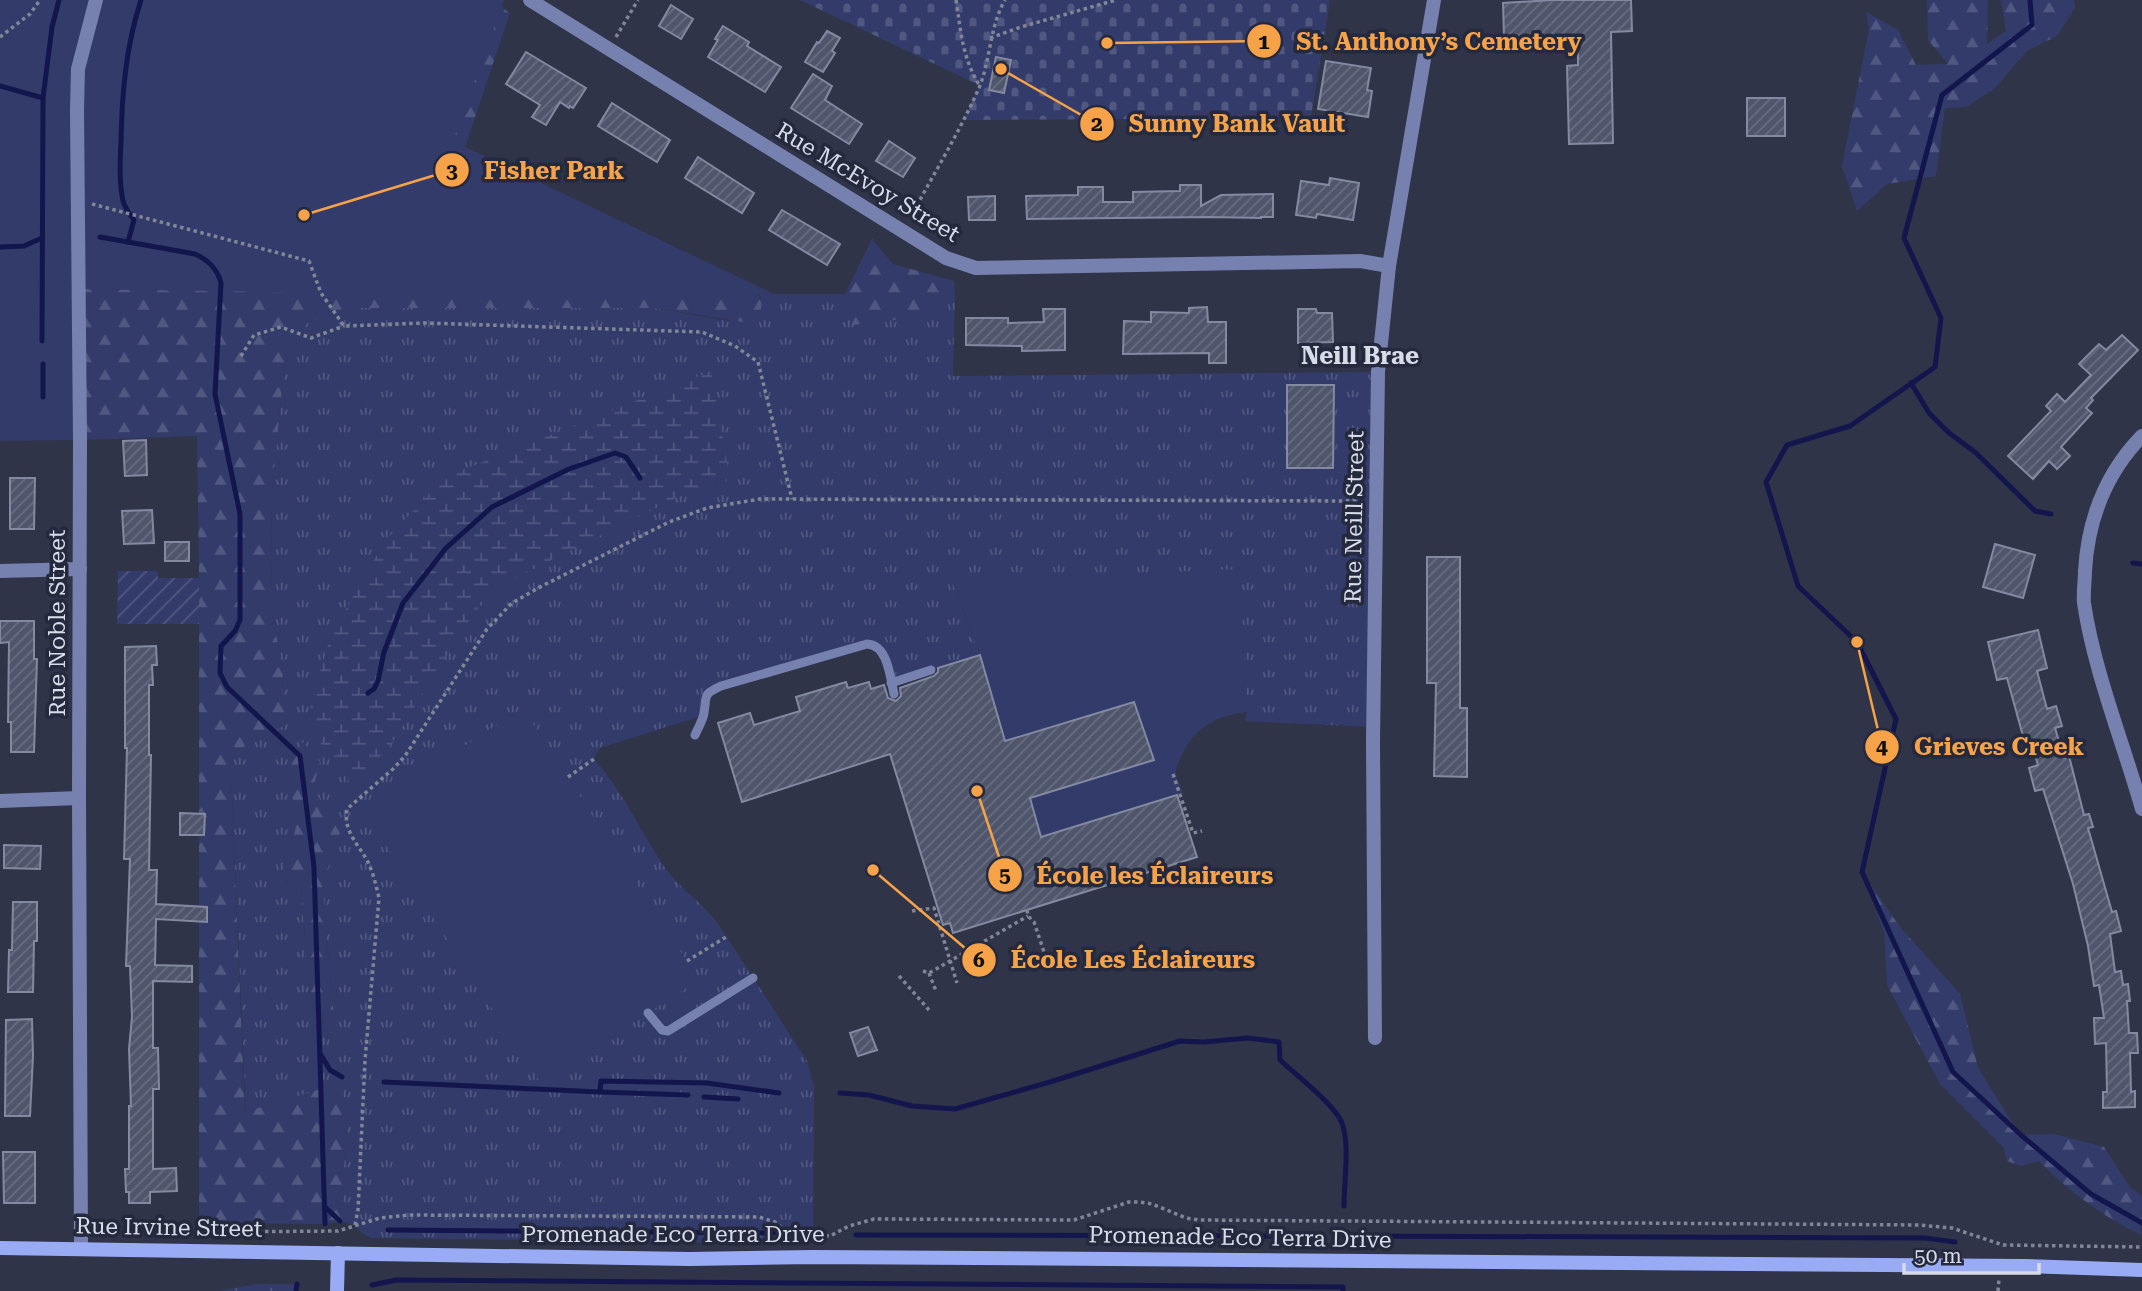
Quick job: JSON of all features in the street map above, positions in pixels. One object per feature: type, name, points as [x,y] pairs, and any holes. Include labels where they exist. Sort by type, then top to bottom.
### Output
[{"type":"street","name":"Rue Noble Street","points":[[82,1248],[78,69],[96,0]]},
{"type":"street","name":"Rue McEvoy Street","points":[[530,0],[946,258],[976,268],[1360,261],[1389,266]]},
{"type":"street","name":"Rue Neill Street","points":[[1375,1038],[1373,742],[1378,372],[1389,266],[1434,0]]},
{"type":"street","points":[[2142,436],[2127,451],[2099,499],[2087,550],[2084,600],[2097,659],[2142,809]]},
{"type":"street","points":[[0,571],[80,569]]},
{"type":"street","points":[[0,801],[79,798]]},
{"type":"street","name":"Rue Irvine Street","points":[[0,1248],[338,1253]]},
{"type":"street","points":[[337,1291],[338,1253]]},
{"type":"street","name":"Promenade Eco Terra Drive","points":[[338,1253],[689,1259],[813,1257],[2023,1266],[2142,1270]]},
{"type":"lane","points":[[695,735],[704,715],[706,696],[721,686],[867,644],[873,644],[884,656],[894,694]]},
{"type":"lane","points":[[891,682],[931,670]]},
{"type":"lane","points":[[648,1013],[662,1030],[668,1031],[753,978]]},
{"type":"path","points":[[0,37],[19,24],[40,0]]},
{"type":"path","points":[[608,48],[638,0]]},
{"type":"path","points":[[956,0],[964,52],[969,68],[980,85]]},
{"type":"path","points":[[903,231],[964,120],[980,85],[990,38],[1005,0]]},
{"type":"path","points":[[990,38],[1116,0]]},
{"type":"path","points":[[77,200],[309,261],[321,293],[344,326]]},
{"type":"path","points":[[241,356],[254,335],[281,327],[312,338],[344,326],[425,323],[702,332],[735,346],[758,362],[792,499]]},
{"type":"path","points":[[355,1225],[365,1060],[379,898],[368,862],[349,832],[345,820],[347,809],[405,756],[486,629],[512,603],[669,522],[707,508],[760,499],[1377,500]]},
{"type":"path","points":[[568,776],[594,759]]},
{"type":"path","points":[[1173,774],[1193,834],[1202,831]]},
{"type":"path","points":[[912,911],[934,908],[957,983]]},
{"type":"path","points":[[1027,910],[1044,953]]},
{"type":"path","points":[[923,971],[929,973],[1028,916]]},
{"type":"path","points":[[687,961],[726,937]]},
{"type":"path","points":[[929,973],[936,991]]},
{"type":"path","points":[[899,976],[929,1010]]},
{"type":"path","points":[[209,1232],[338,1231],[380,1217],[410,1215],[759,1217],[775,1222],[787,1232],[830,1236],[849,1226],[874,1219],[1074,1220],[1129,1202],[1140,1202],[1199,1220],[1919,1225],[1952,1228],[2003,1245],[2142,1247]]},
{"type":"green space","points":[[0,0],[504,0],[453,141],[774,294],[396,294],[78,289],[80,440],[0,441]]},
{"type":"green space","points":[[492,0],[510,13],[424,270],[753,287],[760,299],[761,308],[756,316],[744,322],[654,308],[350,308],[327,312],[306,324],[290,342],[284,366],[272,492],[271,610],[283,669],[282,699],[291,722],[230,754],[245,1112],[337,1084],[348,1111],[340,1221],[325,1224],[199,1223],[197,436],[80,440],[78,289]]},
{"type":"green space","points":[[800,0],[1330,0],[1311,118],[964,120],[979,85]]},
{"type":"green space","points":[[1927,0],[1988,0],[1987,44],[2006,31],[2001,0],[2074,0],[2075,8],[2057,36],[2027,51],[1995,88],[1966,107],[1945,108],[1936,176],[1887,184],[1857,211],[1842,166],[1869,29],[1866,12],[1898,30],[1916,65],[1948,64],[1928,40]]},
{"type":"green space","points":[[872,239],[893,264],[954,281],[955,294],[919,317],[852,325],[845,294]]},
{"type":"green space","points":[[759,294],[845,294],[852,324],[919,317],[955,294],[953,376],[1378,372],[1374,727],[1245,721],[1247,712],[952,581],[980,655],[891,683],[884,656],[873,644],[710,692],[704,715],[600,748],[594,759],[614,785],[666,869],[719,925],[807,1061],[814,1087],[813,1235],[800,1233],[789,1243],[371,1238],[355,1225],[340,1221],[348,1111],[246,1113],[230,754],[290,722],[282,699],[283,669],[271,610],[272,492],[284,365],[290,342],[306,324],[326,312],[350,308],[654,308],[729,321],[761,298]],"holes":[[[289,762],[313,788],[340,833],[322,884],[334,1016],[324,1024],[309,990],[301,888],[282,881],[296,827]]]},
{"type":"green space","points":[[711,371],[729,474],[726,481],[718,487],[678,497],[519,576],[494,592],[473,614],[387,751],[349,782],[318,740],[310,706],[331,635],[385,541],[445,477]]},
{"type":"green space","points":[[1240,569],[1247,712],[1210,723],[1189,742],[1176,770],[1183,793],[1041,837],[1030,798],[1153,760],[1135,703],[1018,737],[1007,748],[980,655],[952,581]]},
{"type":"green space","points":[[118,571],[158,571],[158,578],[199,578],[199,624],[117,624]]},
{"type":"green space","points":[[523,708],[699,980],[540,1082],[364,811]]},
{"type":"green space","points":[[303,742],[320,762],[313,788],[340,833],[322,884],[334,1017],[324,1024],[309,990],[301,888],[281,882],[296,827],[288,762]]},
{"type":"green space","points":[[1862,872],[1900,927],[1960,994],[1978,1068],[2020,1135],[2054,1134],[2104,1147],[2130,1187],[2142,1196],[2141,1235],[2087,1202],[2039,1161],[2021,1166],[2007,1161],[2004,1148],[1940,1084],[1887,985],[1884,932]]},
{"type":"green space","points":[[258,1284],[297,1284],[297,1291],[219,1291]]},
{"type":"building","points":[[1631,0],[1632,31],[1611,32],[1613,143],[1569,144],[1567,66],[1578,65],[1578,35],[1504,37],[1503,3]]},
{"type":"building","points":[[671,5],[693,19],[681,39],[659,26]]},
{"type":"building","points":[[723,26],[749,42],[747,46],[781,67],[765,92],[708,57]]},
{"type":"building","points":[[827,31],[840,38],[832,51],[835,53],[823,72],[805,62]]},
{"type":"building","points":[[526,52],[586,88],[573,108],[560,102],[546,125],[532,117],[540,105],[506,84]]},
{"type":"building","points":[[996,57],[1011,60],[1004,93],[989,90]]},
{"type":"building","points":[[1326,61],[1371,68],[1367,90],[1372,91],[1368,117],[1318,109]]},
{"type":"building","points":[[813,74],[832,86],[825,100],[862,124],[849,144],[791,108]]},
{"type":"building","points":[[1747,98],[1785,98],[1785,136],[1747,136]]},
{"type":"building","points":[[612,103],[670,140],[657,162],[598,126]]},
{"type":"building","points":[[889,141],[915,158],[903,177],[876,161]]},
{"type":"building","points":[[698,157],[754,193],[742,213],[685,178]]},
{"type":"building","points":[[1330,178],[1359,183],[1353,220],[1317,214],[1316,218],[1296,215],[1301,181],[1329,185]]},
{"type":"building","points":[[1180,185],[1201,185],[1201,206],[1221,195],[1273,194],[1273,217],[1027,219],[1026,196],[1078,195],[1078,187],[1103,187],[1103,202],[1133,202],[1133,192],[1180,191]]},
{"type":"building","points":[[995,196],[995,220],[969,220],[968,197]]},
{"type":"building","points":[[782,210],[840,244],[827,265],[769,230]]},
{"type":"building","points":[[1207,307],[1208,322],[1226,322],[1226,363],[1209,363],[1209,353],[1123,354],[1124,321],[1151,322],[1151,312],[1189,313],[1189,308]]},
{"type":"building","points":[[1043,309],[1065,309],[1065,350],[1022,351],[1022,346],[966,345],[966,318],[1008,318],[1008,323],[1044,322]]},
{"type":"building","points":[[1298,309],[1316,309],[1317,313],[1332,313],[1333,342],[1298,343]]},
{"type":"building","points":[[2122,335],[2138,350],[2091,398],[2093,400],[2086,408],[2092,413],[2061,447],[2070,456],[2057,469],[2049,461],[2033,479],[2008,456],[2051,411],[2046,406],[2057,394],[2065,402],[2091,375],[2079,364],[2099,344],[2106,350]]},
{"type":"building","points":[[1287,385],[1334,385],[1333,468],[1287,468]]},
{"type":"building","points":[[146,440],[147,475],[125,476],[123,441]]},
{"type":"building","points":[[10,478],[35,478],[34,529],[10,529]]},
{"type":"building","points":[[152,510],[154,543],[124,544],[122,511]]},
{"type":"building","points":[[165,542],[189,542],[189,561],[165,561]]},
{"type":"building","points":[[1995,544],[2035,555],[2023,598],[1983,587]]},
{"type":"building","points":[[1427,557],[1460,557],[1460,708],[1467,708],[1467,777],[1434,776],[1436,683],[1427,683]]},
{"type":"building","points":[[0,621],[34,621],[34,659],[37,659],[34,752],[11,752],[11,722],[8,722],[9,642],[0,643]]},
{"type":"building","points":[[2038,630],[2047,668],[2037,671],[2047,709],[2056,706],[2062,726],[2055,728],[2064,758],[2069,756],[2084,815],[2089,814],[2093,827],[2088,828],[2112,912],[2116,911],[2121,931],[2110,934],[2115,972],[2121,971],[2123,985],[2128,984],[2129,1033],[2137,1033],[2138,1053],[2130,1053],[2131,1092],[2135,1091],[2135,1107],[2103,1108],[2103,1092],[2107,1092],[2106,1043],[2095,1044],[2094,1018],[2104,1018],[2099,985],[2094,986],[2088,946],[2073,884],[2043,789],[2035,791],[2029,768],[2038,765],[2029,735],[2023,736],[2007,678],[1997,680],[1988,642]]},
{"type":"building","points":[[156,646],[157,665],[152,665],[153,685],[149,685],[149,870],[157,870],[156,904],[207,907],[207,922],[156,919],[155,965],[192,966],[192,982],[153,981],[153,1048],[158,1048],[159,1089],[153,1089],[153,1169],[176,1168],[177,1191],[150,1192],[150,1203],[129,1203],[125,1169],[129,1169],[129,1049],[132,1017],[130,966],[126,966],[130,859],[124,859],[127,748],[125,647]]},
{"type":"building","points":[[980,655],[1005,741],[1134,702],[1154,760],[1030,798],[1041,837],[1177,795],[1197,857],[953,933],[950,923],[943,925],[890,754],[742,802],[718,723],[750,713],[754,725],[800,711],[796,697],[846,682],[848,688],[869,682],[871,689],[884,685],[888,698],[896,701],[901,696],[900,688],[934,676],[938,668]]},
{"type":"building","points":[[180,813],[205,814],[204,835],[180,835]]},
{"type":"building","points":[[4,845],[41,846],[40,869],[4,868]]},
{"type":"building","points":[[13,902],[37,902],[33,992],[8,992]]},
{"type":"building","points":[[32,1019],[30,1116],[5,1116],[6,1020]]},
{"type":"building","points":[[868,1027],[877,1050],[858,1056],[850,1033]]},
{"type":"building","points":[[3,1152],[35,1152],[35,1203],[4,1203]]},
{"type":"waterway","points":[[42,341],[43,98],[52,27],[59,0]]},
{"type":"waterway","points":[[128,242],[134,220],[124,204],[121,186],[122,105],[128,52],[141,0]]},
{"type":"waterway","points":[[2030,0],[2032,25],[1942,95],[1904,238],[1941,318],[1935,367],[1850,426],[1787,445],[1766,482],[1798,586],[1857,642],[1896,719],[1862,872],[1953,1072],[2021,1135],[2091,1194],[2142,1223]]},
{"type":"waterway","points":[[0,86],[43,98]]},
{"type":"waterway","points":[[100,237],[195,254],[211,265],[221,283],[215,394],[240,514],[240,620],[235,631],[221,646],[220,673],[227,687],[300,756],[314,867],[325,1224]]},
{"type":"waterway","points":[[0,247],[24,246],[42,238]]},
{"type":"waterway","points":[[43,364],[43,397]]},
{"type":"waterway","points":[[1911,383],[1929,413],[1949,433],[1975,452],[2035,511],[2051,514]]},
{"type":"waterway","points":[[368,693],[378,681],[384,652],[403,603],[446,548],[492,507],[569,469],[615,453],[626,457],[640,478]]},
{"type":"waterway","points":[[2133,563],[2142,564]]},
{"type":"waterway","points":[[840,1093],[869,1095],[912,1106],[955,1109],[1180,1041],[1248,1038],[1279,1042],[1280,1060],[1323,1099],[1342,1123],[1346,1152],[1344,1206]]},
{"type":"waterway","points":[[321,1055],[330,1070],[342,1077]]},
{"type":"waterway","points":[[384,1082],[600,1092],[601,1081],[707,1083],[779,1093]]},
{"type":"waterway","points":[[600,1092],[688,1095]]},
{"type":"waterway","points":[[704,1097],[738,1099]]},
{"type":"waterway","points":[[325,1207],[340,1221]]},
{"type":"waterway","points":[[388,1230],[774,1233]]},
{"type":"waterway","points":[[856,1235],[1320,1236]]},
{"type":"waterway","points":[[1344,1236],[1925,1238],[1955,1242]]},
{"type":"waterway","points":[[372,1285],[396,1280],[1343,1287],[1343,1291]]},
{"type":"waterway","points":[[296,1291],[297,1284]]},
{"type":"place","name":"St. Anthony’s Cemetery","points":[[1107,43]]},
{"type":"place","name":"Sunny Bank Vault","points":[[1001,69]]},
{"type":"place","name":"Fisher Park","points":[[304,215]]},
{"type":"place","name":"Grieves Creek","points":[[1857,642]]},
{"type":"place","name":"École les Éclaireurs","points":[[977,791]]},
{"type":"place","name":"École Les Éclaireurs","points":[[873,870]]},
{"type":"district","name":"Neill Brae","points":[[1360,356]]}]
